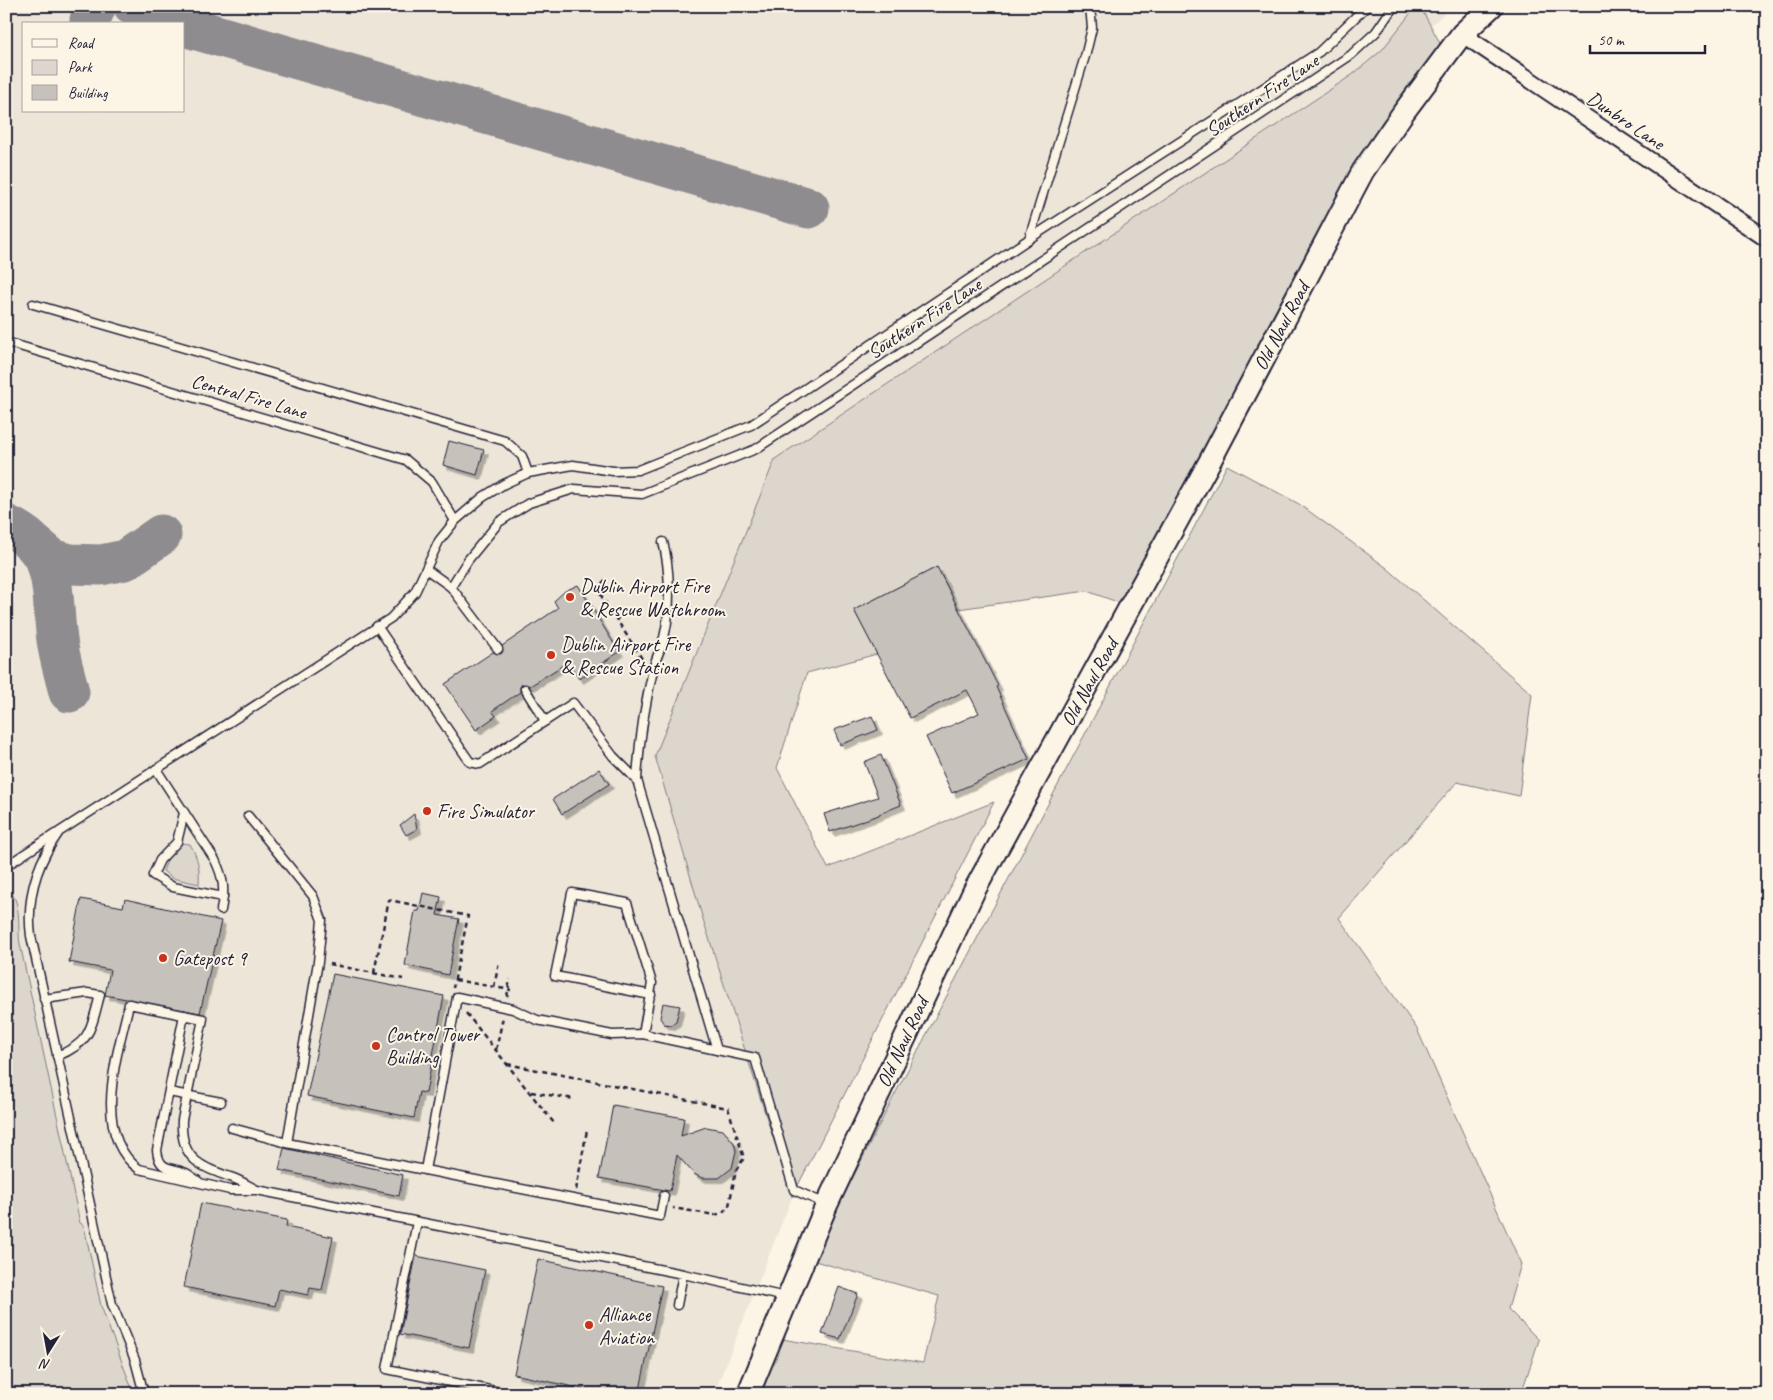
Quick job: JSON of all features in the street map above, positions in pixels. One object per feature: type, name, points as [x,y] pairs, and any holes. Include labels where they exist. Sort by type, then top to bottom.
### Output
[{"type":"main road","name":"Old Naul Road","points":[[748,1394],[827,1204],[974,891],[1210,461],[1363,171],[1403,113],[1462,34],[1492,6]]},
{"type":"street","name":"Dunbro Lane","points":[[1462,34],[1767,239]]},
{"type":"lane","points":[[1029,239],[1086,53],[1092,28],[1090,6]]},
{"type":"lane","points":[[6,866],[392,618],[415,592],[439,541],[455,521],[483,497],[504,484],[528,473],[573,465],[613,471],[638,470],[751,424],[1029,239],[1319,52],[1367,6]]},
{"type":"lane","name":"Southern Fire Lane","points":[[451,587],[468,560],[499,522],[529,503],[574,489],[642,494],[756,449],[1351,55],[1376,32],[1394,6]]},
{"type":"lane","points":[[33,304],[505,441],[522,456],[528,473]]},
{"type":"lane","name":"Central Fire Lane","points":[[6,342],[406,460],[432,482],[455,521]]},
{"type":"lane","points":[[663,542],[666,555],[669,608],[665,635],[654,666],[642,735],[637,780],[717,1050]]},
{"type":"lane","points":[[426,569],[451,587],[498,649]]},
{"type":"lane","points":[[377,626],[470,762],[480,764],[573,703],[613,756],[637,780]]},
{"type":"lane","points":[[525,690],[545,722]]},
{"type":"lane","points":[[156,769],[222,876],[225,885],[221,910]]},
{"type":"lane","points":[[184,813],[177,842],[160,860],[153,875],[173,887],[223,897]]},
{"type":"lane","points":[[248,816],[313,896],[322,920],[318,962],[287,1143]]},
{"type":"lane","points":[[59,832],[40,865],[35,879],[30,906],[30,936],[112,1304],[135,1360],[144,1394]]},
{"type":"lane","points":[[643,1034],[651,995],[652,983],[627,903],[572,892],[555,976],[651,995]]},
{"type":"lane","points":[[44,999],[87,993],[100,995],[89,1034],[68,1052],[57,1056]]},
{"type":"lane","points":[[425,1170],[457,997],[513,1009],[538,1020],[612,1035],[643,1034],[755,1058],[794,1190],[827,1204]]},
{"type":"lane","points":[[257,1190],[233,1178],[206,1169],[189,1152],[182,1133],[187,1095],[203,1019],[129,1004],[110,1102],[122,1151],[128,1161],[138,1169],[230,1190],[257,1190],[683,1274],[787,1297]]},
{"type":"lane","points":[[184,1015],[157,1150],[158,1159],[166,1167],[187,1173],[202,1184]]},
{"type":"lane","points":[[169,1092],[221,1102]]},
{"type":"lane","points":[[232,1128],[287,1143],[660,1216],[664,1196]]},
{"type":"lane","points":[[416,1222],[387,1369],[509,1394]]},
{"type":"lane","points":[[677,1305],[683,1274]]},
{"type":"path","points":[[605,580],[597,589],[647,665]]},
{"type":"path","points":[[616,619],[626,612]]},
{"type":"path","points":[[374,973],[389,900],[468,916],[453,987],[457,997],[468,1017],[554,1123]]},
{"type":"path","points":[[318,962],[403,979]]},
{"type":"path","points":[[494,987],[499,962]]},
{"type":"path","points":[[454,980],[511,990]]},
{"type":"path","points":[[507,1064],[728,1108],[744,1158],[736,1170],[729,1206],[722,1213],[715,1215],[662,1206]]},
{"type":"path","points":[[530,1092],[574,1100]]},
{"type":"path","points":[[574,1199],[587,1130]]},
{"type":"shaded area","points":[[6,6],[1452,6],[655,756],[702,916],[792,1197],[714,1394],[6,1394]]},
{"type":"green space","points":[[1414,9],[1423,12],[1439,41],[1441,50],[1382,122],[1120,603],[1087,591],[958,609],[937,567],[854,610],[877,654],[807,673],[777,768],[828,868],[994,802],[792,1197],[702,916],[655,756],[775,459],[1352,75],[1382,50]]},
{"type":"green space","points":[[1227,465],[1299,504],[1387,568],[1532,694],[1519,796],[1457,782],[1339,918],[1417,1029],[1521,1264],[1508,1309],[1539,1340],[1521,1394],[759,1394],[782,1339],[923,1363],[939,1296],[811,1260],[895,1094]]},
{"type":"green space","points":[[181,843],[190,844],[195,854],[199,868],[199,884],[172,878],[163,871],[168,858]]},
{"type":"green space","points":[[6,889],[15,899],[17,906],[20,944],[80,1223],[84,1226],[101,1306],[132,1389],[104,1394],[6,1394]]},
{"type":"building","points":[[449,441],[484,450],[477,475],[443,465]]},
{"type":"building","points":[[937,567],[998,686],[996,687],[1029,759],[952,793],[926,737],[979,713],[967,690],[910,718],[854,610]]},
{"type":"building","name":"Dublin Airport Fire & Rescue Station","points":[[578,585],[619,652],[579,679],[568,662],[530,686],[522,684],[520,692],[492,711],[496,716],[476,730],[445,684],[493,652],[501,654],[503,651],[502,646],[558,608],[554,601],[565,591]]},
{"type":"building","points":[[872,716],[878,730],[840,745],[834,730]]},
{"type":"building","points":[[881,755],[901,805],[879,815],[830,832],[824,814],[878,797],[864,762]]},
{"type":"building","points":[[599,769],[609,784],[562,814],[553,799]]},
{"type":"building","points":[[414,814],[417,829],[406,835],[400,825]]},
{"type":"building","points":[[423,893],[441,897],[437,915],[459,919],[448,975],[405,965],[415,911],[419,911]]},
{"type":"building","name":"Gatepost 9","points":[[81,899],[123,907],[125,899],[221,921],[200,1013],[105,995],[110,970],[69,962]]},
{"type":"building","name":"Control Tower Building","points":[[333,974],[444,996],[426,1093],[419,1092],[414,1118],[307,1096]]},
{"type":"building","points":[[663,1003],[680,1006],[676,1021],[671,1025],[664,1024],[660,1018]]},
{"type":"building","points":[[613,1105],[684,1118],[681,1136],[706,1127],[723,1130],[734,1143],[736,1151],[732,1168],[719,1178],[702,1178],[694,1174],[677,1155],[670,1191],[599,1178]]},
{"type":"building","points":[[284,1148],[403,1175],[399,1196],[279,1170]]},
{"type":"building","points":[[201,1203],[287,1220],[286,1227],[333,1237],[322,1290],[310,1288],[308,1295],[279,1289],[275,1306],[184,1287]]},
{"type":"building","points":[[416,1256],[485,1270],[469,1348],[400,1334]]},
{"type":"building","name":"Alliance Aviation","points":[[538,1259],[662,1286],[639,1394],[606,1394],[514,1374]]},
{"type":"building","points":[[839,1287],[858,1294],[840,1339],[822,1334]]},
{"type":"taxiway","points":[[90,20],[96,6]]},
{"type":"taxiway","points":[[134,6],[169,22]]},
{"type":"taxiway","points":[[185,26],[809,208]]},
{"type":"taxiway","points":[[6,525],[24,535],[36,546],[50,573],[58,646],[69,692]]},
{"type":"taxiway","points":[[38,547],[52,559],[70,564],[101,565],[125,560],[161,535]]},
{"type":"place","name":"Dublin Airport Fire & Rescue Watchroom","points":[[570,597]]},
{"type":"place","name":"Dublin Airport Fire & Rescue Station","points":[[551,655]]},
{"type":"place","name":"Fire Simulator","points":[[427,811]]},
{"type":"place","name":"Gatepost 9","points":[[163,958]]},
{"type":"place","name":"Control Tower Building","points":[[376,1046]]},
{"type":"place","name":"Alliance Aviation","points":[[589,1325]]}]
